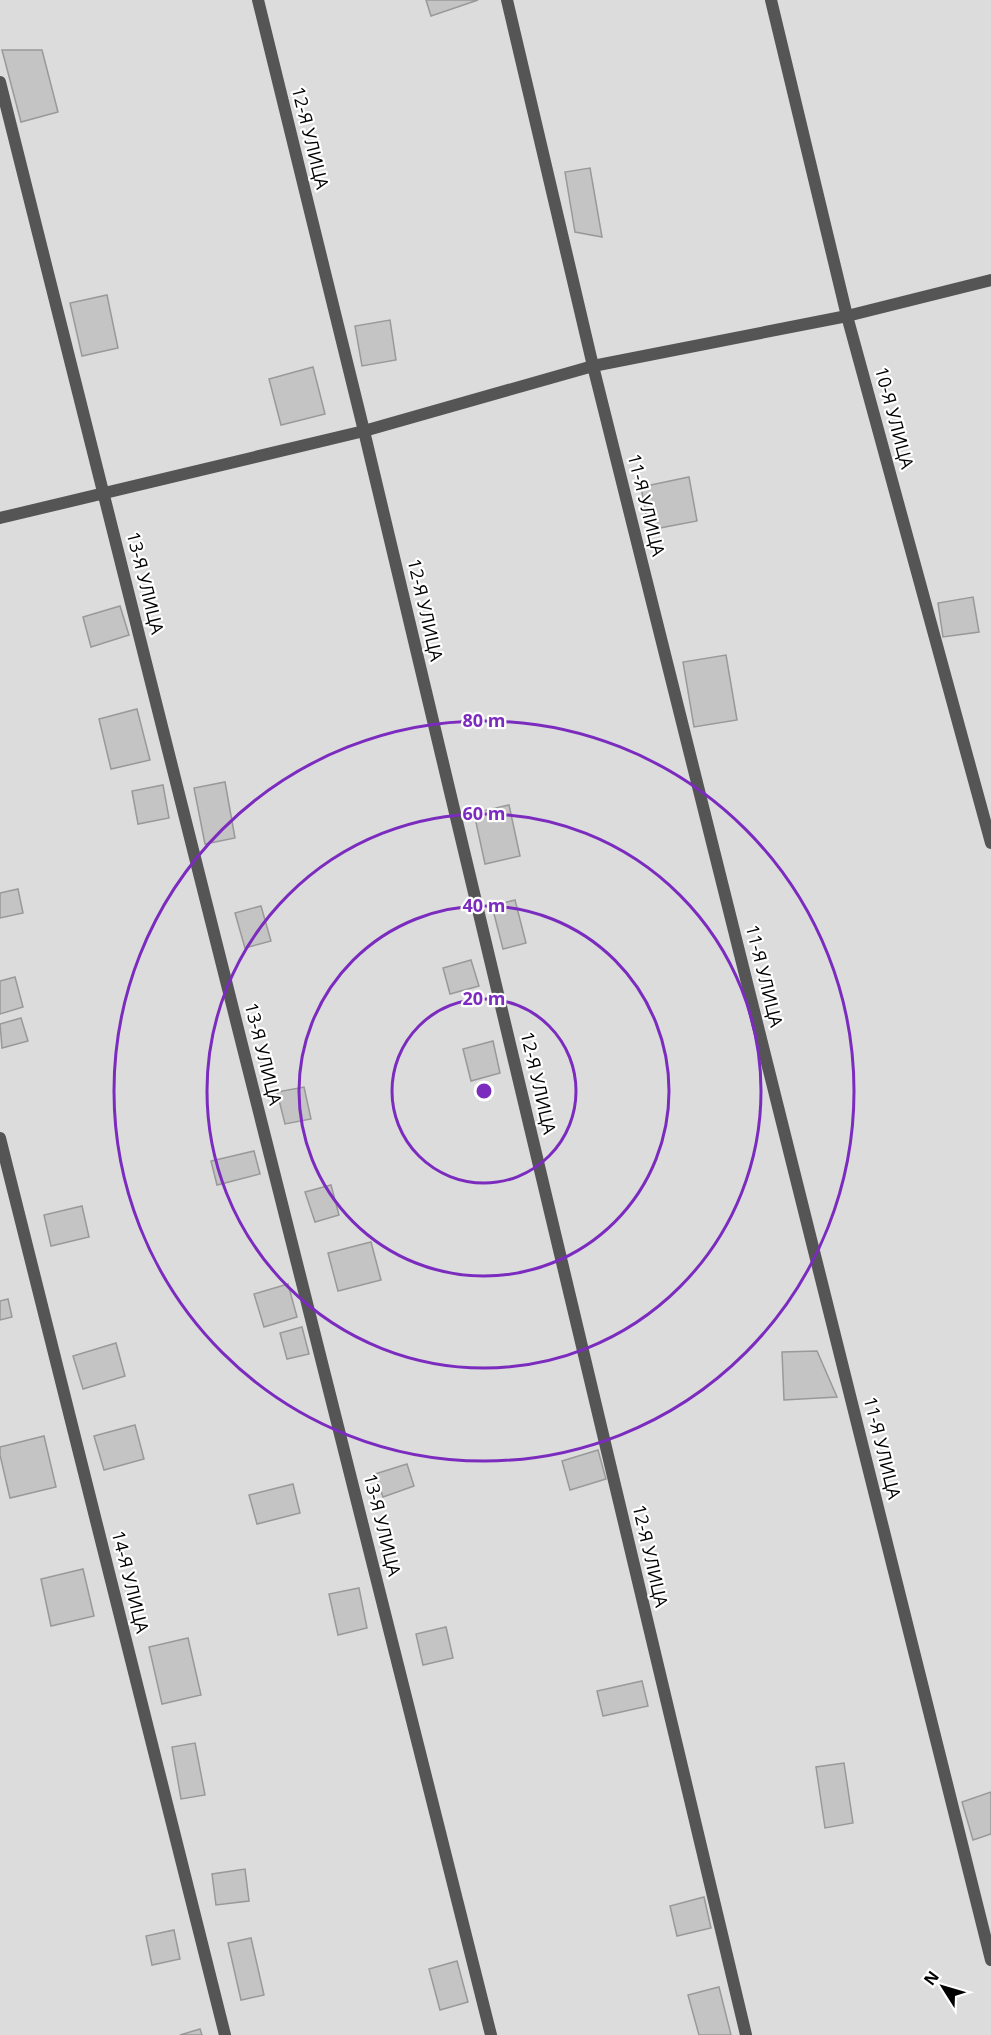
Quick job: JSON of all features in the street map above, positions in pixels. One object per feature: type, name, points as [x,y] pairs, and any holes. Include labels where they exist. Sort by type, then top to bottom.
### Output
[{"type":"lane","name":"12-Я УЛИЦА","points":[[258,0],[746,2035]]},
{"type":"lane","name":"11-Я УЛИЦА","points":[[507,0],[593,366],[991,1960]]},
{"type":"lane","name":"10-Я УЛИЦА","points":[[771,0],[847,316],[991,843]]},
{"type":"lane","name":"13-Я УЛИЦА","points":[[0,82],[491,2035]]},
{"type":"lane","points":[[0,518],[363,431],[593,366],[847,316],[991,280]]},
{"type":"lane","name":"14-Я УЛИЦА","points":[[0,1138],[225,2035]]},
{"type":"shaded area","points":[[0,0],[991,0],[991,2035],[0,2035]]},
{"type":"building","points":[[426,0],[478,0],[431,16]]},
{"type":"building","points":[[2,50],[42,50],[58,112],[21,122]]},
{"type":"building","points":[[590,168],[602,237],[575,232],[565,172]]},
{"type":"building","points":[[107,295],[118,348],[82,356],[70,303]]},
{"type":"building","points":[[390,320],[396,360],[362,366],[355,326]]},
{"type":"building","points":[[313,367],[325,414],[281,425],[269,379]]},
{"type":"building","points":[[689,477],[697,521],[649,530],[641,487]]},
{"type":"building","points":[[973,597],[979,632],[943,637],[938,603]]},
{"type":"building","points":[[120,606],[129,635],[91,647],[83,617]]},
{"type":"building","points":[[726,655],[737,720],[694,727],[683,662]]},
{"type":"building","points":[[137,709],[150,760],[111,769],[99,719]]},
{"type":"building","points":[[225,782],[235,838],[205,844],[194,788]]},
{"type":"building","points":[[163,785],[169,818],[138,824],[132,791]]},
{"type":"building","points":[[509,805],[520,856],[485,864],[474,813]]},
{"type":"building","points":[[18,889],[23,913],[0,918],[0,893]]},
{"type":"building","points":[[515,900],[526,943],[503,949],[492,906]]},
{"type":"building","points":[[261,906],[271,941],[245,948],[235,913]]},
{"type":"building","points":[[471,960],[479,986],[450,994],[443,968]]},
{"type":"building","points":[[15,977],[23,1007],[0,1014],[0,981]]},
{"type":"building","points":[[21,1018],[28,1041],[2,1048],[0,1024]]},
{"type":"building","points":[[493,1041],[500,1073],[471,1081],[463,1049]]},
{"type":"building","points":[[304,1087],[311,1119],[285,1124],[277,1092]]},
{"type":"building","points":[[254,1151],[260,1174],[217,1185],[211,1161]]},
{"type":"building","points":[[331,1185],[339,1215],[315,1222],[305,1192]]},
{"type":"building","points":[[82,1206],[89,1237],[51,1246],[44,1215]]},
{"type":"building","points":[[371,1242],[381,1280],[338,1291],[328,1253]]},
{"type":"building","points":[[288,1284],[297,1317],[264,1327],[254,1294]]},
{"type":"building","points":[[8,1299],[12,1317],[0,1320],[0,1301]]},
{"type":"building","points":[[302,1327],[309,1354],[287,1359],[280,1333]]},
{"type":"building","points":[[116,1343],[125,1376],[83,1389],[73,1356]]},
{"type":"building","points":[[817,1351],[837,1397],[784,1400],[782,1352]]},
{"type":"building","points":[[135,1425],[144,1459],[104,1470],[94,1436]]},
{"type":"building","points":[[44,1436],[56,1487],[10,1498],[0,1447]]},
{"type":"building","points":[[598,1450],[606,1479],[570,1490],[562,1461]]},
{"type":"building","points":[[407,1464],[414,1486],[383,1497],[375,1474]]},
{"type":"building","points":[[293,1484],[300,1513],[257,1524],[249,1495]]},
{"type":"building","points":[[83,1569],[94,1616],[51,1626],[41,1579]]},
{"type":"building","points":[[359,1588],[367,1628],[338,1635],[329,1594]]},
{"type":"building","points":[[446,1627],[453,1658],[423,1665],[416,1634]]},
{"type":"building","points":[[188,1638],[201,1695],[162,1704],[149,1647]]},
{"type":"building","points":[[642,1681],[648,1706],[603,1716],[597,1691]]},
{"type":"building","points":[[195,1743],[205,1795],[181,1799],[172,1747]]},
{"type":"building","points":[[844,1763],[853,1823],[825,1828],[816,1767]]},
{"type":"building","points":[[991,1792],[991,1834],[973,1840],[962,1802]]},
{"type":"building","points":[[245,1869],[249,1901],[216,1905],[212,1874]]},
{"type":"building","points":[[704,1897],[711,1928],[677,1936],[670,1906]]},
{"type":"building","points":[[174,1930],[180,1959],[152,1965],[146,1936]]},
{"type":"building","points":[[251,1938],[264,1995],[241,2000],[228,1943]]},
{"type":"building","points":[[457,1961],[468,2002],[440,2010],[429,1969]]},
{"type":"building","points":[[719,1987],[731,2035],[699,2035],[688,1995]]},
{"type":"building","points":[[200,2029],[202,2035],[180,2035]]}]
